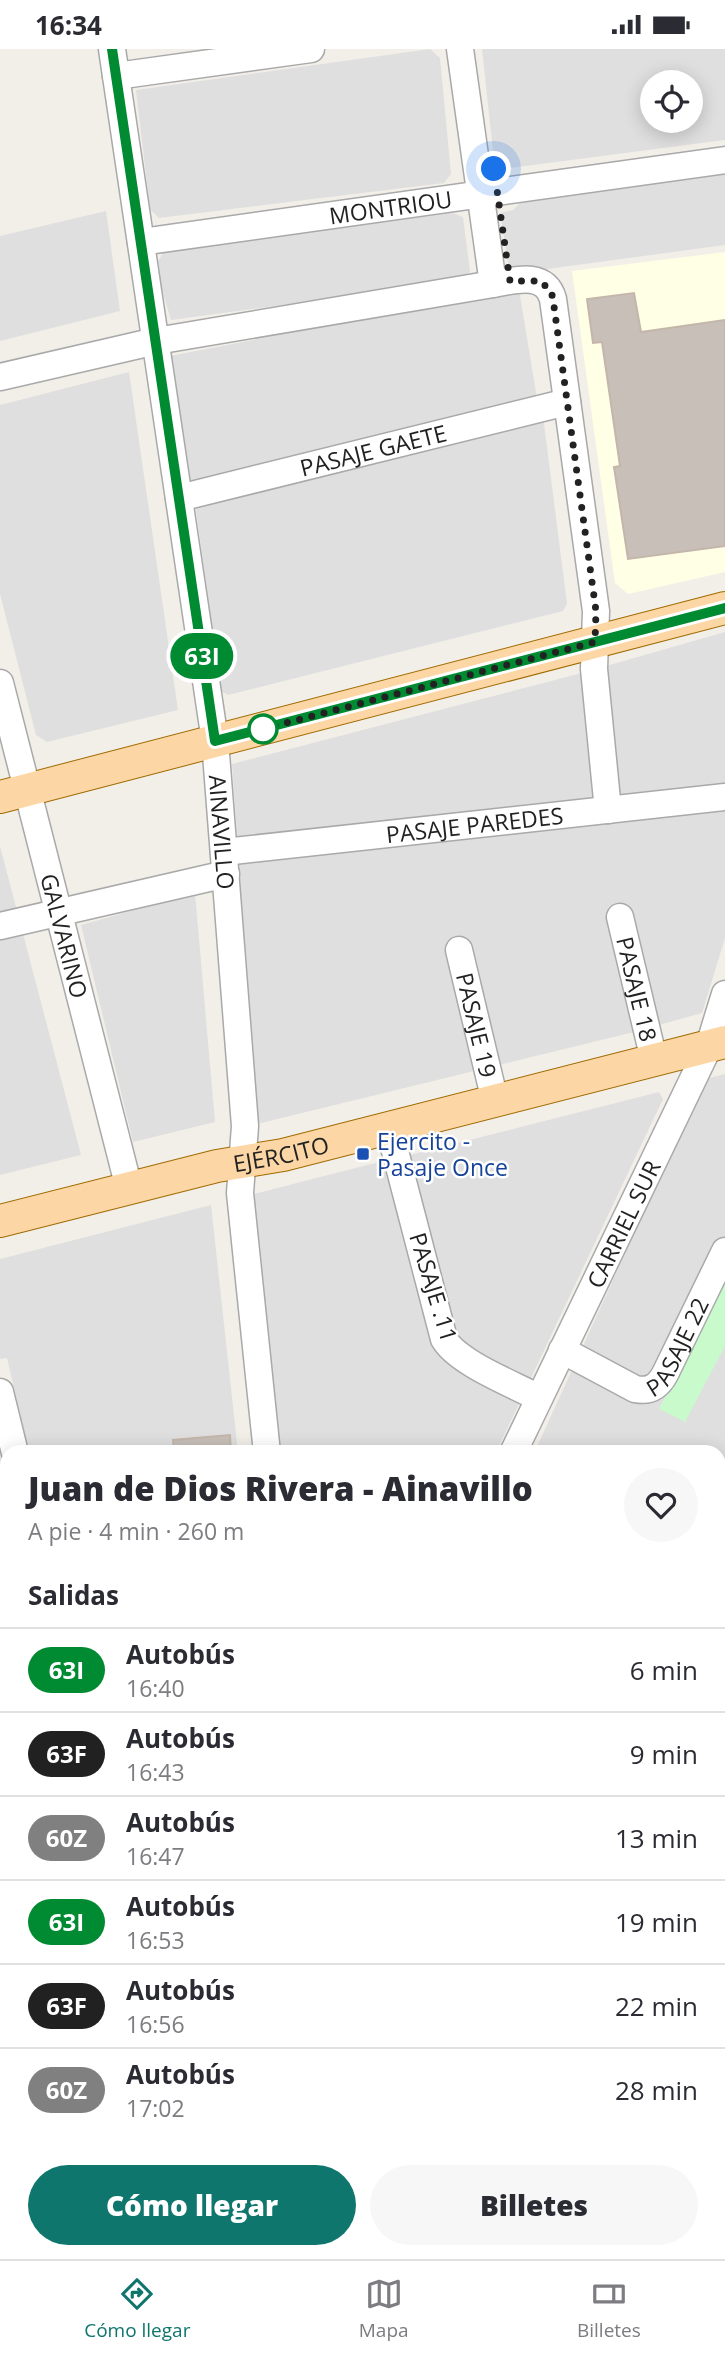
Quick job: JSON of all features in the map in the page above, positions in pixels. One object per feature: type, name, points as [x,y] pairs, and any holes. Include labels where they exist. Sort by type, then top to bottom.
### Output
[{"type":"main road","points":[[14,794],[725,608]]},
{"type":"main road","name":"EJÉRCITO","points":[[0,1221],[242,1161],[283,1155],[717,1044]]},
{"type":"street","name":"AINAVILLO","points":[[112,49],[215,741],[245,1126],[240,1193],[266,1445]]},
{"type":"street","points":[[116,76],[311,49]]},
{"type":"street","points":[[460,49],[489,194],[502,283]]},
{"type":"street","points":[[477,49],[489,194]]},
{"type":"street","name":"MONTRIOU","points":[[141,243],[725,160]]},
{"type":"street","points":[[0,377],[156,341],[502,283],[534,280],[545,285],[551,291],[553,299],[596,611],[594,669],[608,810]]},
{"type":"street","name":"PASAJE GAETE","points":[[179,498],[567,402]]},
{"type":"street","name":"GALVARINO","points":[[0,684],[14,794],[58,913],[129,1188]]},
{"type":"street","name":"PASAJE PAREDES","points":[[0,926],[58,913],[225,863],[608,810],[725,797]]},
{"type":"street","name":"PASAJE 18","points":[[620,917],[654,1060]]},
{"type":"street","name":"PASAJE 19","points":[[459,950],[495,1101]]},
{"type":"street","name":"CARRIEL SUR","points":[[517,1445],[717,1044],[725,994]]},
{"type":"street","name":"PASAJE .11","points":[[390,1128],[444,1339],[460,1357],[539,1398]]},
{"type":"street","name":"PASAJE 22","points":[[562,1350],[635,1389],[656,1387],[665,1374],[725,1251]]},
{"type":"street","points":[[0,1392],[13,1445]]},
{"type":"shaded area","points":[[430,49],[440,58],[451,174],[444,183],[159,218],[150,209],[136,90]]},
{"type":"shaded area","points":[[482,49],[725,49],[725,140],[495,170]]},
{"type":"shaded area","points":[[725,174],[725,245],[510,274],[500,213],[513,210],[521,202]]},
{"type":"shaded area","points":[[106,211],[120,311],[0,341],[0,236]]},
{"type":"shaded area","points":[[453,213],[463,217],[470,271],[464,280],[171,320],[155,266],[165,250]]},
{"type":"shaded area","points":[[725,252],[725,572],[628,594],[615,583],[572,271]]},
{"type":"shaded area","points":[[512,290],[520,295],[537,399],[189,485],[170,356]]},
{"type":"shaded area","points":[[129,372],[178,710],[47,742],[36,735],[0,594],[0,405]]},
{"type":"shaded area","points":[[543,416],[567,604],[563,611],[228,695],[221,691],[195,503]]},
{"type":"shaded area","points":[[725,632],[725,938],[702,1013],[257,1124],[232,764],[578,674]]},
{"type":"shaded area","points":[[0,846],[81,1155],[0,1175]]},
{"type":"shaded area","points":[[195,893],[215,1122],[133,1142],[81,925]]},
{"type":"shaded area","points":[[725,1074],[725,1445],[538,1445],[705,1079]]},
{"type":"shaded area","points":[[659,1092],[663,1099],[530,1380],[457,1341],[398,1158]]},
{"type":"shaded area","points":[[383,1161],[436,1350],[451,1365],[521,1400],[499,1445],[280,1445],[250,1195]]},
{"type":"shaded area","points":[[211,1205],[237,1445],[27,1445],[7,1358],[0,1359],[0,1259]]},
{"type":"green space","points":[[725,1278],[725,1346],[685,1422],[659,1409]]},
{"type":"building","points":[[634,293],[641,332],[725,320],[725,546],[628,559],[614,467],[620,466],[602,342],[593,343],[587,299]]},
{"type":"building","points":[[230,1435],[231,1445],[173,1445],[173,1440]]},
{"type":"bus line","name":"63I","points":[[112,49],[215,741],[725,608]]},
{"type":"place","name":"Ejercito - Pasaje Once","points":[[363,1154]]},
{"type":"route","points":[[263,729],[595,642],[596,611],[553,299],[551,291],[540,281],[510,281],[494,169]]}]
